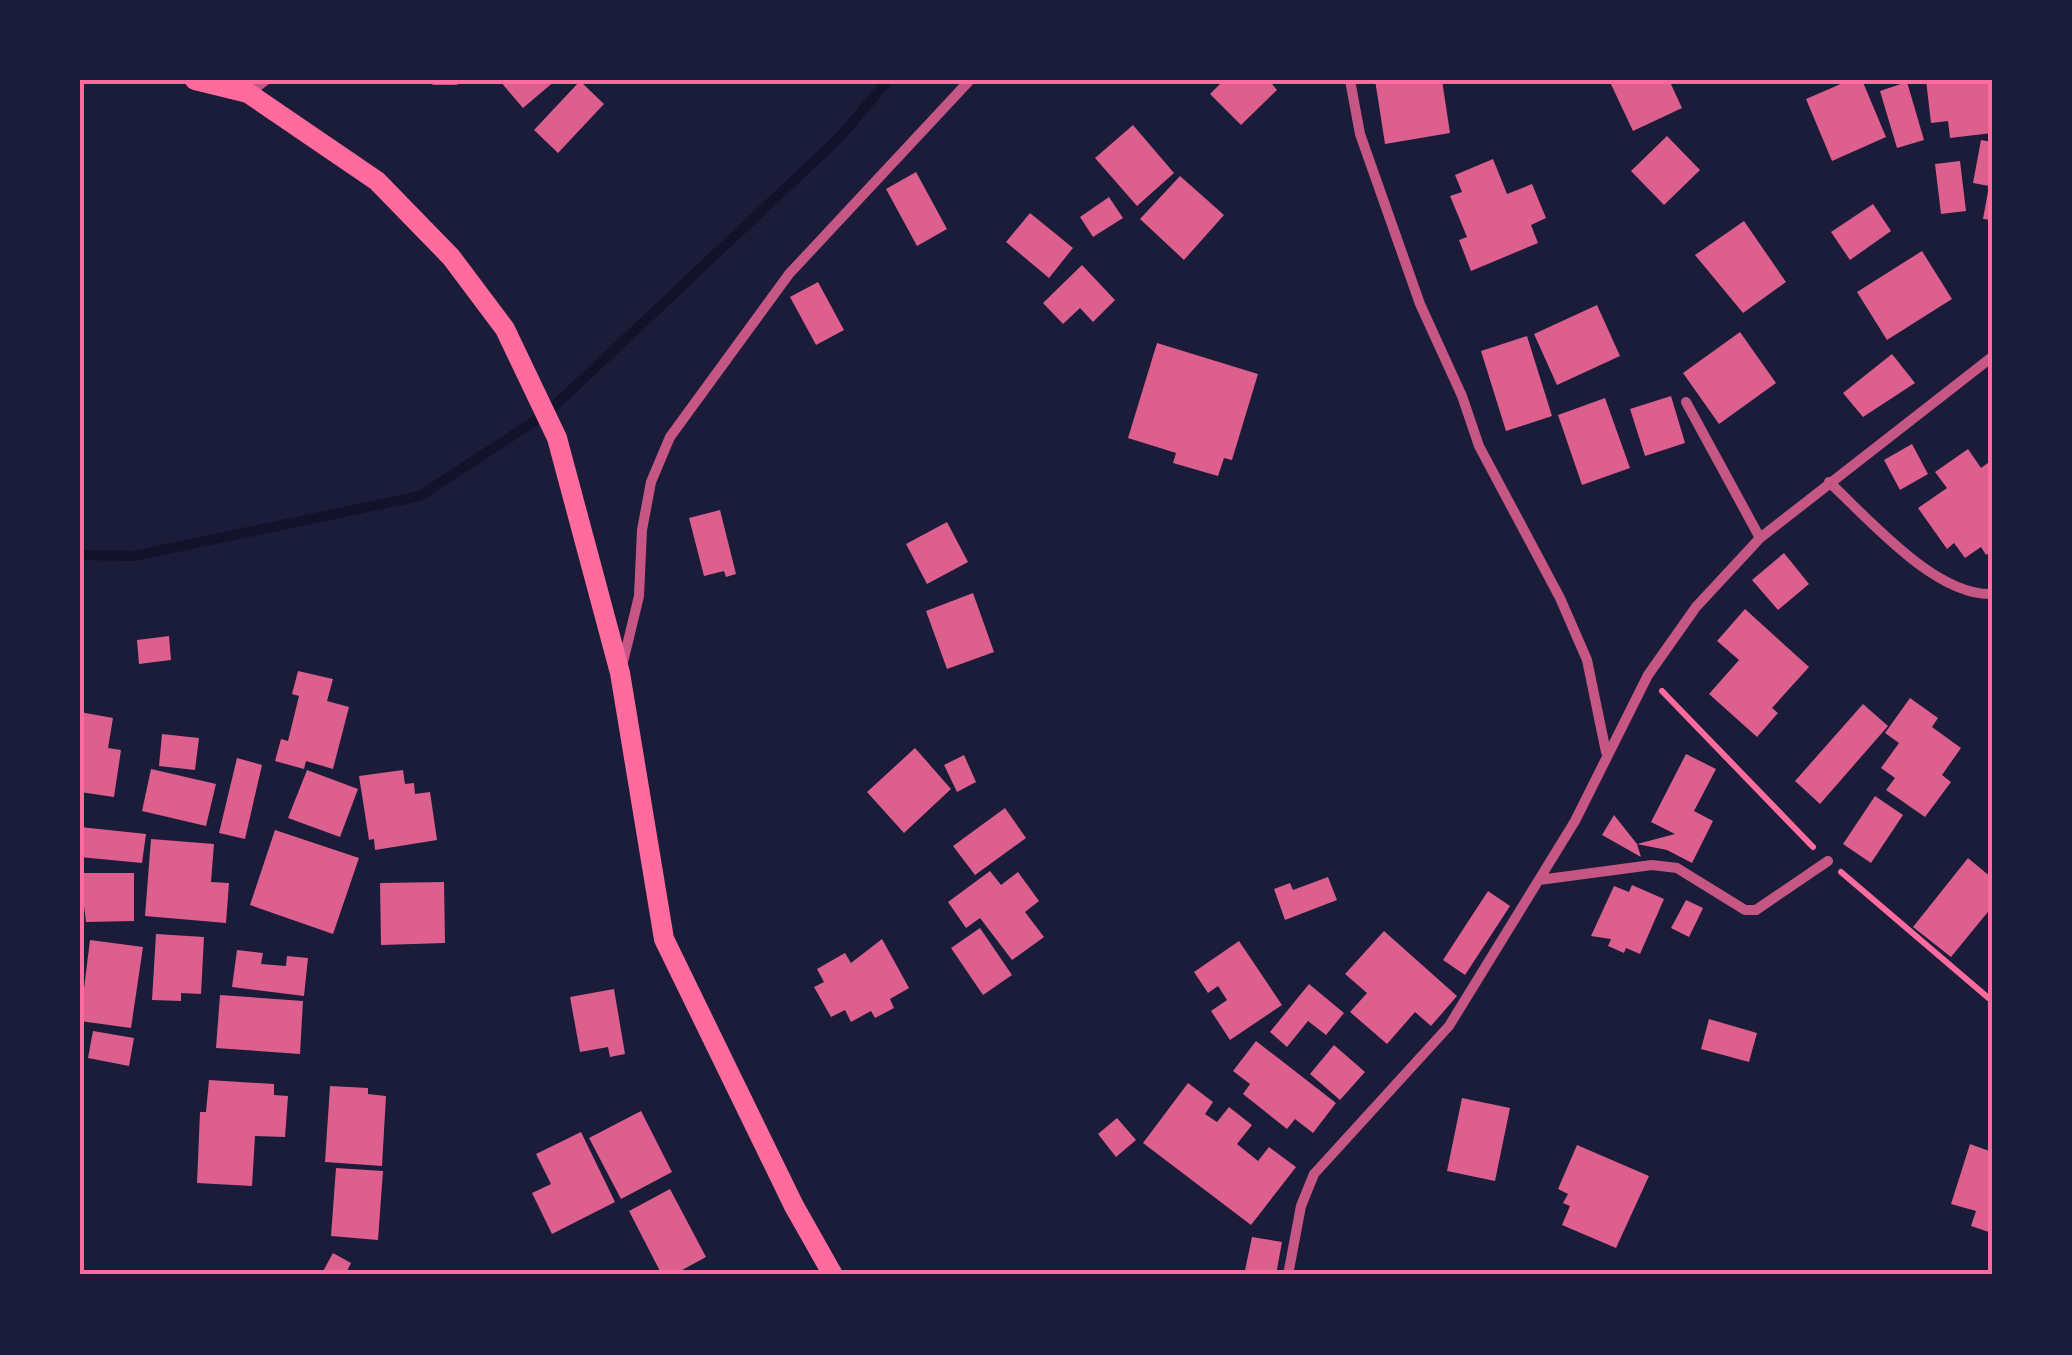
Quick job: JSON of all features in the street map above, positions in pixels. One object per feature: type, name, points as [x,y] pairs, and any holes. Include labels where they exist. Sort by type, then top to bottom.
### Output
[{"type":"main road","points":[[196,80],[248,93],[377,181],[451,258],[506,329],[557,438],[620,673],[664,939],[794,1206],[833,1275]]},
{"type":"street","points":[[248,93],[266,80]]},
{"type":"street","points":[[434,80],[456,80]]},
{"type":"street","points":[[620,673],[639,596],[642,530],[651,482],[670,437],[789,274],[970,80]]},
{"type":"street","points":[[1350,80],[1360,134],[1432,334],[1462,396],[1479,446],[1560,598],[1587,660],[1606,753]]},
{"type":"street","points":[[1288,1275],[1306,1190],[1314,1174],[1449,1026],[1575,821],[1648,676],[1696,606],[1760,538],[1992,357]]},
{"type":"street","points":[[1686,402],[1760,538]]},
{"type":"street","points":[[1829,482],[1932,574],[1974,595],[1992,594]]},
{"type":"street","points":[[1539,880],[1652,865],[1677,868],[1745,910],[1756,910],[1828,862]]},
{"type":"building","points":[[499,80],[556,80],[523,108]]},
{"type":"building","points":[[1224,80],[1276,80],[1272,84],[1277,90],[1241,125],[1210,94]]},
{"type":"building","points":[[1375,80],[1442,80],[1450,133],[1385,144]]},
{"type":"building","points":[[1609,80],[1669,80],[1682,108],[1633,131]]},
{"type":"building","points":[[1850,80],[1862,80],[1886,137],[1832,161],[1806,99]]},
{"type":"building","points":[[1926,80],[1992,80],[1992,133],[1950,138],[1948,121],[1931,123]]},
{"type":"building","points":[[580,81],[604,104],[558,153],[534,130]]},
{"type":"building","points":[[1907,82],[1924,140],[1897,148],[1880,91]]},
{"type":"building","points":[[1133,125],[1174,173],[1137,206],[1095,158]]},
{"type":"building","points":[[1667,136],[1700,170],[1664,205],[1631,171]]},
{"type":"building","points":[[1981,140],[1992,142],[1992,220],[1983,219],[1989,186],[1973,183]]},
{"type":"building","points":[[1493,159],[1507,194],[1532,184],[1546,218],[1531,225],[1538,243],[1471,271],[1459,240],[1467,237],[1450,196],[1462,192],[1455,175]]},
{"type":"building","points":[[1960,161],[1966,211],[1941,214],[1935,164]]},
{"type":"building","points":[[916,172],[947,229],[917,246],[886,189]]},
{"type":"building","points":[[1180,176],[1224,215],[1184,260],[1140,219]]},
{"type":"building","points":[[1109,197],[1123,218],[1093,237],[1080,217]]},
{"type":"building","points":[[1873,204],[1891,231],[1850,260],[1831,232]]},
{"type":"building","points":[[1030,213],[1073,248],[1049,278],[1006,242]]},
{"type":"building","points":[[1744,221],[1786,282],[1743,313],[1695,255]]},
{"type":"building","points":[[1922,251],[1952,299],[1887,340],[1857,292]]},
{"type":"building","points":[[1082,265],[1115,300],[1093,322],[1080,308],[1063,324],[1043,303]]},
{"type":"building","points":[[818,282],[844,330],[816,345],[790,297]]},
{"type":"building","points":[[1597,305],[1620,356],[1557,385],[1534,334]]},
{"type":"building","points":[[1740,332],[1776,383],[1719,424],[1683,373]]},
{"type":"building","points":[[1527,336],[1552,416],[1506,431],[1481,351]]},
{"type":"building","points":[[1157,343],[1258,374],[1232,460],[1224,458],[1218,476],[1173,463],[1176,453],[1128,438]]},
{"type":"building","points":[[1892,354],[1915,383],[1863,417],[1843,393]]},
{"type":"building","points":[[1671,396],[1685,443],[1645,456],[1630,409]]},
{"type":"building","points":[[1605,398],[1630,468],[1582,485],[1558,415]]},
{"type":"building","points":[[1912,444],[1928,474],[1900,490],[1884,460]]},
{"type":"building","points":[[1968,449],[1981,468],[1992,460],[1992,551],[1986,555],[1981,547],[1965,558],[1954,543],[1947,549],[1918,508],[1947,488],[1935,472]]},
{"type":"building","points":[[720,510],[736,574],[726,577],[724,571],[704,576],[689,518]]},
{"type":"building","points":[[947,522],[968,562],[927,584],[906,544]]},
{"type":"building","points":[[1784,553],[1809,584],[1778,610],[1752,580]]},
{"type":"building","points":[[973,593],[994,652],[947,669],[926,611]]},
{"type":"building","points":[[1745,609],[1809,667],[1772,708],[1778,713],[1757,737],[1709,694],[1739,660],[1717,641]]},
{"type":"building","points":[[169,636],[171,660],[139,664],[137,640]]},
{"type":"building","points":[[298,671],[333,679],[327,701],[349,707],[333,769],[306,761],[304,769],[275,761],[281,739],[288,741],[299,696],[292,694]]},
{"type":"building","points":[[1910,698],[1938,718],[1932,727],[1961,748],[1942,775],[1951,782],[1925,817],[1886,790],[1895,778],[1881,768],[1899,743],[1885,733]]},
{"type":"building","points":[[1863,704],[1888,726],[1820,804],[1795,781]]},
{"type":"building","points":[[80,712],[113,718],[108,748],[121,750],[114,797],[80,792]]},
{"type":"building","points":[[162,734],[199,738],[195,770],[159,766]]},
{"type":"building","points":[[915,748],[951,789],[904,833],[867,792]]},
{"type":"building","points":[[1686,754],[1716,769],[1694,811],[1713,821],[1692,863],[1667,850],[1637,844],[1675,834],[1651,822]]},
{"type":"building","points":[[964,755],[976,782],[957,792],[944,765]]},
{"type":"building","points":[[237,758],[262,765],[245,839],[219,833]]},
{"type":"building","points":[[151,769],[216,784],[206,826],[142,811]]},
{"type":"building","points":[[307,770],[358,789],[340,837],[288,818]]},
{"type":"building","points":[[403,770],[405,784],[414,783],[415,794],[430,792],[437,840],[375,850],[374,839],[369,840],[359,776]]},
{"type":"building","points":[[1875,796],[1903,815],[1871,863],[1843,844]]},
{"type":"building","points":[[1005,808],[1026,838],[975,875],[953,846]]},
{"type":"building","points":[[1614,815],[1637,844],[1641,857],[1602,835]]},
{"type":"building","points":[[80,827],[146,834],[142,863],[80,857]]},
{"type":"building","points":[[275,830],[359,858],[333,934],[250,905]]},
{"type":"building","points":[[151,839],[214,844],[211,882],[229,883],[226,923],[145,916]]},
{"type":"building","points":[[1968,858],[1992,878],[1992,907],[1951,957],[1913,927]]},
{"type":"building","points":[[990,871],[1001,885],[1018,872],[1039,901],[1025,912],[1044,937],[1012,960],[980,918],[966,928],[948,902]]},
{"type":"building","points":[[80,873],[134,873],[134,921],[86,922]]},
{"type":"building","points":[[1328,877],[1337,900],[1285,920],[1274,889],[1290,883],[1293,890]]},
{"type":"building","points":[[444,882],[445,943],[381,945],[380,883]]},
{"type":"building","points":[[1632,885],[1664,899],[1640,954],[1626,948],[1624,953],[1608,946],[1611,939],[1591,936],[1614,886],[1629,892]]},
{"type":"building","points":[[1488,891],[1510,906],[1465,975],[1443,960]]},
{"type":"building","points":[[1686,900],[1703,908],[1689,937],[1671,928]]},
{"type":"building","points":[[980,928],[1012,975],[983,995],[951,948]]},
{"type":"building","points":[[1384,931],[1457,996],[1431,1026],[1415,1012],[1387,1044],[1350,1012],[1367,993],[1345,974]]},
{"type":"building","points":[[156,934],[204,937],[201,994],[181,993],[181,1001],[152,1000]]},
{"type":"building","points":[[882,939],[909,988],[890,999],[894,1008],[875,1018],[871,1011],[851,1022],[845,1010],[831,1017],[814,987],[824,982],[817,969],[845,953],[851,963]]},
{"type":"building","points":[[90,940],[143,947],[131,1028],[80,1021]]},
{"type":"building","points":[[1239,941],[1282,1005],[1230,1040],[1211,1011],[1227,1000],[1218,986],[1208,993],[1194,972]]},
{"type":"building","points":[[237,950],[263,953],[261,964],[286,966],[287,956],[308,958],[304,996],[232,987]]},
{"type":"building","points":[[1309,984],[1344,1013],[1326,1035],[1308,1021],[1287,1047],[1270,1032]]},
{"type":"building","points":[[614,989],[625,1054],[610,1057],[608,1047],[580,1052],[570,997]]},
{"type":"building","points":[[220,995],[303,1001],[300,1054],[216,1048]]},
{"type":"building","points":[[1709,1019],[1757,1033],[1749,1062],[1701,1049]]},
{"type":"building","points":[[93,1031],[134,1038],[129,1066],[88,1058]]},
{"type":"building","points":[[1256,1041],[1336,1103],[1313,1133],[1295,1119],[1287,1129],[1243,1094],[1250,1084],[1233,1071]]},
{"type":"building","points":[[1334,1045],[1365,1072],[1340,1100],[1310,1074]]},
{"type":"building","points":[[209,1080],[274,1084],[274,1095],[288,1096],[285,1137],[255,1136],[252,1186],[197,1183],[200,1112],[206,1112]]},
{"type":"building","points":[[1188,1083],[1213,1102],[1205,1114],[1217,1122],[1229,1107],[1252,1125],[1237,1144],[1258,1161],[1269,1147],[1296,1167],[1251,1225],[1143,1143]]},
{"type":"building","points":[[330,1086],[368,1088],[368,1094],[386,1096],[382,1166],[325,1162]]},
{"type":"building","points":[[1462,1098],[1510,1108],[1495,1181],[1447,1171]]},
{"type":"building","points":[[641,1111],[672,1172],[621,1199],[589,1138]]},
{"type":"building","points":[[1117,1118],[1136,1140],[1116,1157],[1098,1134]]},
{"type":"building","points":[[581,1132],[615,1202],[552,1234],[532,1193],[551,1184],[536,1154]]},
{"type":"building","points":[[1970,1144],[1992,1152],[1992,1233],[1971,1226],[1976,1211],[1951,1204]]},
{"type":"building","points":[[1577,1145],[1649,1176],[1616,1248],[1562,1225],[1570,1206],[1563,1203],[1568,1194],[1558,1189]]},
{"type":"building","points":[[336,1168],[383,1171],[378,1240],[331,1236]]},
{"type":"building","points":[[670,1189],[706,1257],[673,1275],[662,1275],[629,1211]]},
{"type":"building","points":[[1252,1237],[1282,1242],[1276,1275],[1244,1275]]},
{"type":"building","points":[[333,1253],[351,1263],[345,1275],[321,1275]]},
{"type":"waterway","points":[[80,555],[134,556],[420,496],[547,413],[840,137],[888,80]]}]
